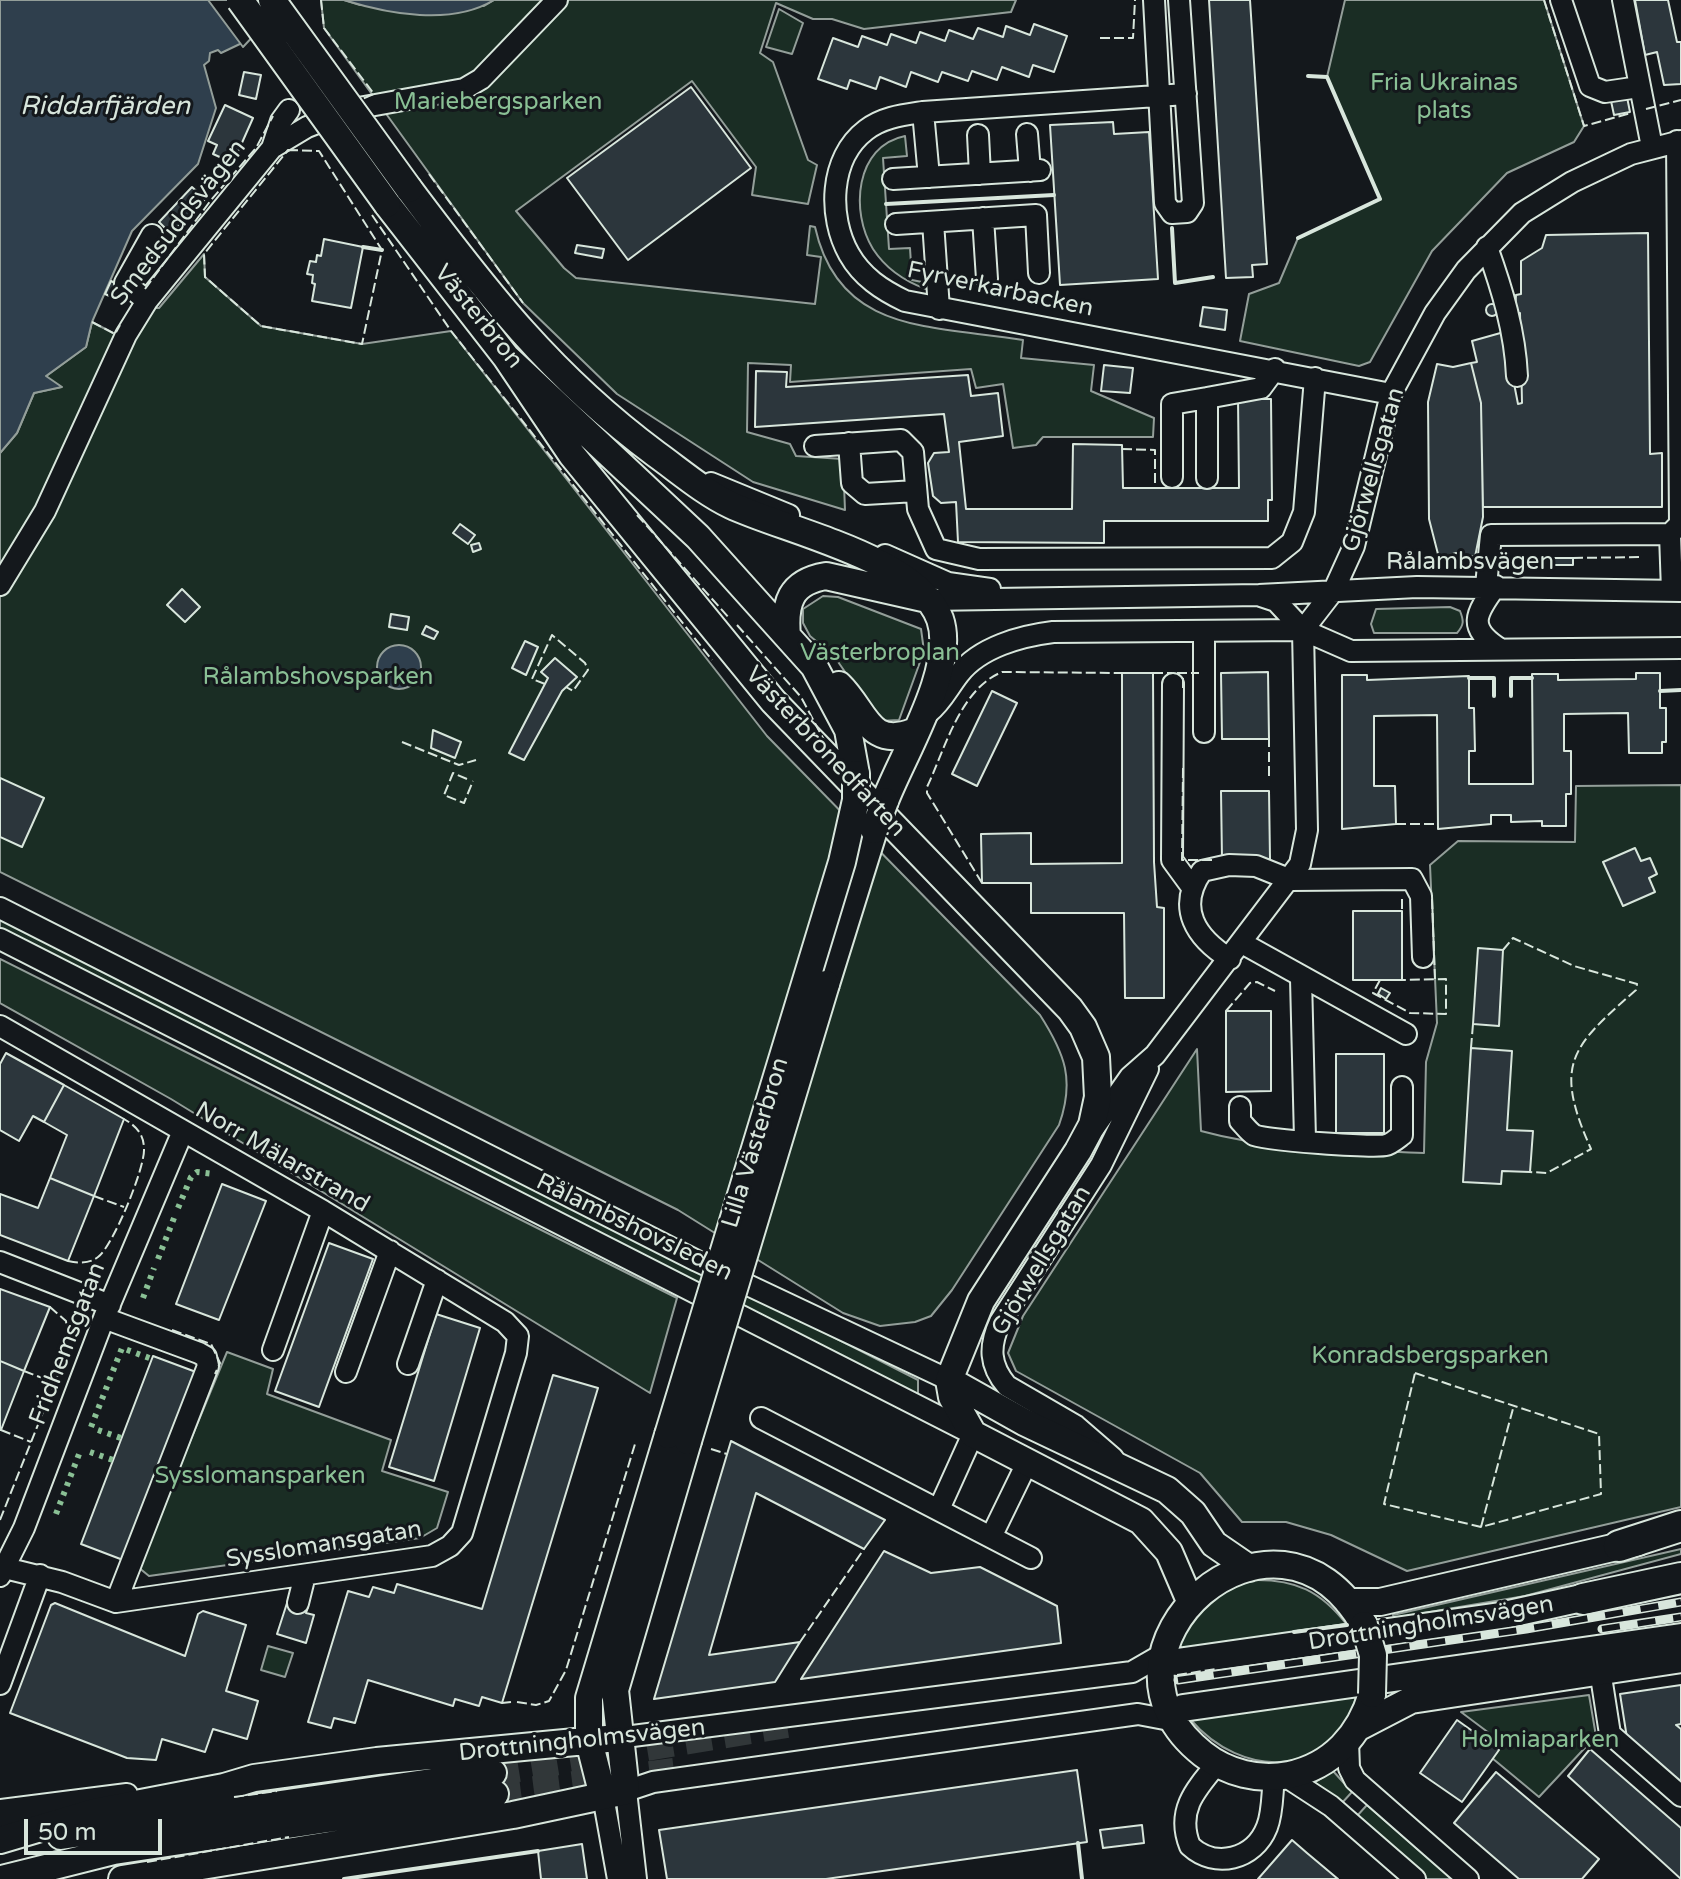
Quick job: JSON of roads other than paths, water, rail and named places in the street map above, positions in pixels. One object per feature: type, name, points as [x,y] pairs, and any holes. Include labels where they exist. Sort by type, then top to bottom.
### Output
[{"type":"highway","points":[[1619,1546],[1681,1526]]},
{"type":"highway","points":[[1583,1599],[1681,1578]]},
{"type":"main road","name":"Västerbron","points":[[240,0],[387,204],[506,357],[698,537],[787,636]]},
{"type":"main road","name":"Västerbron","points":[[272,0],[464,262],[546,362],[606,417],[704,491],[864,557],[897,575],[929,600]]},
{"type":"main road","name":"Västerbronedfarten","points":[[506,357],[572,455],[773,701],[1070,1009],[1092,1047],[1096,1069],[1098,1097],[1090,1158]]},
{"type":"main road","points":[[826,576],[929,600],[941,622],[944,655],[917,726],[898,738],[874,731],[848,694],[814,666],[787,636],[786,609],[790,594],[812,578],[826,576]]},
{"type":"main road","name":"Lilla Västerbron","points":[[614,1793],[618,1671],[678,1438],[842,862],[856,800],[856,774],[839,708],[814,666]]},
{"type":"main road","name":"Lilla Västerbron","points":[[614,1793],[589,1741],[589,1698],[678,1438],[862,866],[917,726]]},
{"type":"main road","name":"Gjörwellsgatan","points":[[949,1380],[981,1301],[1020,1239],[1090,1158]]},
{"type":"main road","points":[[949,1380],[952,1397],[973,1434]]},
{"type":"main road","name":"Rålambshovsleden","points":[[949,1380],[1121,1466],[1181,1500],[1214,1544],[1249,1568]]},
{"type":"main road","points":[[973,1434],[988,1402]]},
{"type":"main road","name":"Rålambshovsleden","points":[[973,1434],[1141,1521],[1169,1552],[1190,1601]]},
{"type":"main road","name":"Drottningholmsvägen","points":[[1348,1602],[1380,1602],[1681,1534]]},
{"type":"main road","name":"Drottningholmsvägen","points":[[1171,1657],[1500,1616],[1583,1599],[1681,1566]]},
{"type":"main road","points":[[1353,1734],[1372,1694],[1373,1655],[1364,1625],[1348,1602],[1330,1586],[1309,1574],[1286,1567],[1249,1568],[1223,1576],[1190,1601],[1174,1625],[1165,1695],[1179,1714],[1197,1750],[1217,1764],[1239,1773],[1280,1776],[1326,1760],[1353,1734],[1411,1700],[1681,1659]]},
{"type":"main road","name":"Drottningholmsvägen","points":[[1179,1714],[1681,1637]]},
{"type":"main road","name":"Drottningholmsvägen","points":[[0,1842],[94,1812],[224,1787],[254,1778],[377,1761],[617,1738]]},
{"type":"main road","points":[[0,1842],[494,1783],[114,1851],[2,1879]]},
{"type":"main road","name":"Drottningholmsvägen","points":[[122,1879],[513,1815],[614,1793]]},
{"type":"street","name":"Smedsuddsvägen","points":[[0,585],[45,511],[126,335],[147,301],[272,148],[307,127],[353,109],[464,89],[481,79],[557,0]]},
{"type":"street","points":[[1154,0],[1165,203],[1172,213],[1187,212],[1193,203],[1179,0]]},
{"type":"street","points":[[1561,0],[1590,86],[1605,92],[1639,87]]},
{"type":"street","points":[[1623,0],[1652,147]]},
{"type":"street","name":"Fyrverkarbacken","points":[[1186,94],[923,112],[887,118],[864,131],[846,153],[838,171],[835,204],[846,246],[865,275],[882,290],[905,301],[1275,369],[1391,394]]},
{"type":"street","points":[[272,148],[281,121],[289,110]]},
{"type":"street","points":[[923,112],[929,177]]},
{"type":"street","points":[[893,179],[1035,171],[1027,134]]},
{"type":"street","points":[[978,135],[980,174]]},
{"type":"street","points":[[1500,649],[1483,637],[1477,624],[1491,586],[1491,535],[1670,534],[1680,524],[1679,141]]},
{"type":"street","name":"Gjörwellsgatan","points":[[1121,1466],[1076,1426],[1007,1386],[994,1365],[991,1352],[993,1336],[1043,1254],[1130,1077],[1155,1055],[1291,880],[1300,864],[1307,830],[1303,630],[1334,590],[1354,546],[1391,394],[1435,313],[1487,247],[1522,213],[1572,182],[1652,147],[1679,141]]},
{"type":"street","points":[[896,224],[1036,215],[1039,273]]},
{"type":"street","points":[[983,218],[987,279]]},
{"type":"street","points":[[933,222],[939,309]]},
{"type":"street","points":[[147,301],[125,283],[152,235]]},
{"type":"street","points":[[1487,247],[1505,297],[1516,348],[1517,376]]},
{"type":"street","points":[[1172,477],[1172,404],[1261,388],[1275,369]]},
{"type":"street","points":[[815,446],[901,440],[913,452],[918,509],[936,549],[979,559],[1272,558],[1292,542],[1304,512],[1315,378]]},
{"type":"street","points":[[1207,398],[1207,478]]},
{"type":"street","points":[[849,443],[852,483],[865,494],[916,491]]},
{"type":"street","points":[[674,467],[948,583],[988,589],[1157,588],[1176,597]]},
{"type":"street","points":[[1670,534],[1677,591]]},
{"type":"street","name":"Rålambsvägen","points":[[929,600],[1259,595],[1491,586],[1677,591]]},
{"type":"street","points":[[1259,595],[1276,601],[1303,630],[1351,651],[1681,648]]},
{"type":"street","points":[[917,726],[939,704],[961,671],[1004,643],[1024,635],[1053,632],[1303,630]]},
{"type":"street","points":[[1204,632],[1204,732]]},
{"type":"street","points":[[1173,684],[1172,860],[1191,886]]},
{"type":"street","points":[[1406,1034],[1301,979],[1202,937],[1190,916],[1191,886],[1202,871],[1229,865],[1256,866],[1291,880],[1412,879],[1421,896],[1423,957]]},
{"type":"street","name":"Rålambshovsleden","points":[[0,908],[697,1261],[949,1380]]},
{"type":"street","name":"Rålambshovsleden","points":[[0,939],[973,1434]]},
{"type":"street","points":[[1301,979],[1305,1139]]},
{"type":"street","name":"Norr Mälarstrand","points":[[0,1026],[323,1211],[505,1322],[518,1336],[516,1353]]},
{"type":"street","points":[[1240,1107],[1240,1121],[1254,1135],[1279,1142],[1305,1139],[1334,1145],[1386,1145],[1402,1135],[1402,1087]]},
{"type":"street","name":"Fridhemsgatan","points":[[3,1572],[24,1528],[107,1312],[183,1131]]},
{"type":"street","points":[[273,1350],[323,1211]]},
{"type":"street","points":[[346,1372],[390,1251]]},
{"type":"street","points":[[0,1262],[206,1357],[208,1366],[116,1602]]},
{"type":"street","points":[[408,1364],[437,1280]]},
{"type":"street","name":"Sysslomansgatan","points":[[3,1572],[40,1575],[116,1602],[432,1556],[450,1546],[462,1533],[516,1353]]},
{"type":"street","points":[[761,1418],[1031,1558]]},
{"type":"street","points":[[939,1509],[973,1434]]},
{"type":"street","points":[[991,1537],[1028,1461]]},
{"type":"street","points":[[0,1684],[40,1575]]},
{"type":"street","points":[[298,1603],[305,1575]]},
{"type":"street","name":"Drottningholmsvägen","points":[[617,1738],[1132,1672],[1171,1657]]},
{"type":"street","points":[[1600,1670],[1610,1734],[1681,1796]]},
{"type":"street","name":"Drottningholmsvägen","points":[[614,1793],[653,1782],[1122,1716],[1179,1714]]},
{"type":"street","points":[[1353,1734],[1349,1768],[1355,1780],[1468,1879]]},
{"type":"street","points":[[1217,1764],[1189,1799],[1183,1821],[1190,1846],[1210,1859],[1240,1856],[1263,1836],[1280,1776],[1331,1806],[1415,1879]]},
{"type":"street","points":[[0,1810],[254,1778]]},
{"type":"street","points":[[614,1793],[618,1879]]},
{"type":"street","points":[[614,1793],[636,1879]]},
{"type":"street","points":[[0,1825],[97,1798]]},
{"type":"water","name":"Riddarfjärden","points":[[0,0],[263,0],[242,43],[221,53],[218,50],[210,53],[209,61],[204,65],[216,108],[198,164],[132,231],[92,322],[86,347],[46,376],[62,387],[34,393],[17,433],[0,453]]},
{"type":"water","points":[[344,0],[494,0],[459,13],[420,15],[380,10]]},
{"type":"water","points":[[399,645],[415,651],[421,667],[415,683],[399,689],[383,683],[377,667],[383,651]]},
{"type":"tunnel","points":[[493,1773],[787,1725]]},
{"type":"tunnel","points":[[495,1794],[674,1771]]},
{"type":"railway","points":[[1178,1680],[1526,1629],[1681,1602]]},
{"type":"railway","points":[[1602,1629],[1681,1617]]},
{"type":"park label","name":"Fria Ukrainas plats","points":[[1444,98]]},
{"type":"park label","name":"Mariebergsparken","points":[[498,103]]},
{"type":"park label","name":"Västerbroplan","points":[[880,654]]},
{"type":"park label","name":"Rålambshovsparken","points":[[318,678]]},
{"type":"park label","name":"Konradsbergsparken","points":[[1430,1357]]},
{"type":"park label","name":"Sysslomansparken","points":[[260,1477]]},
{"type":"park label","name":"Holmiaparken","points":[[1540,1741]]}]
